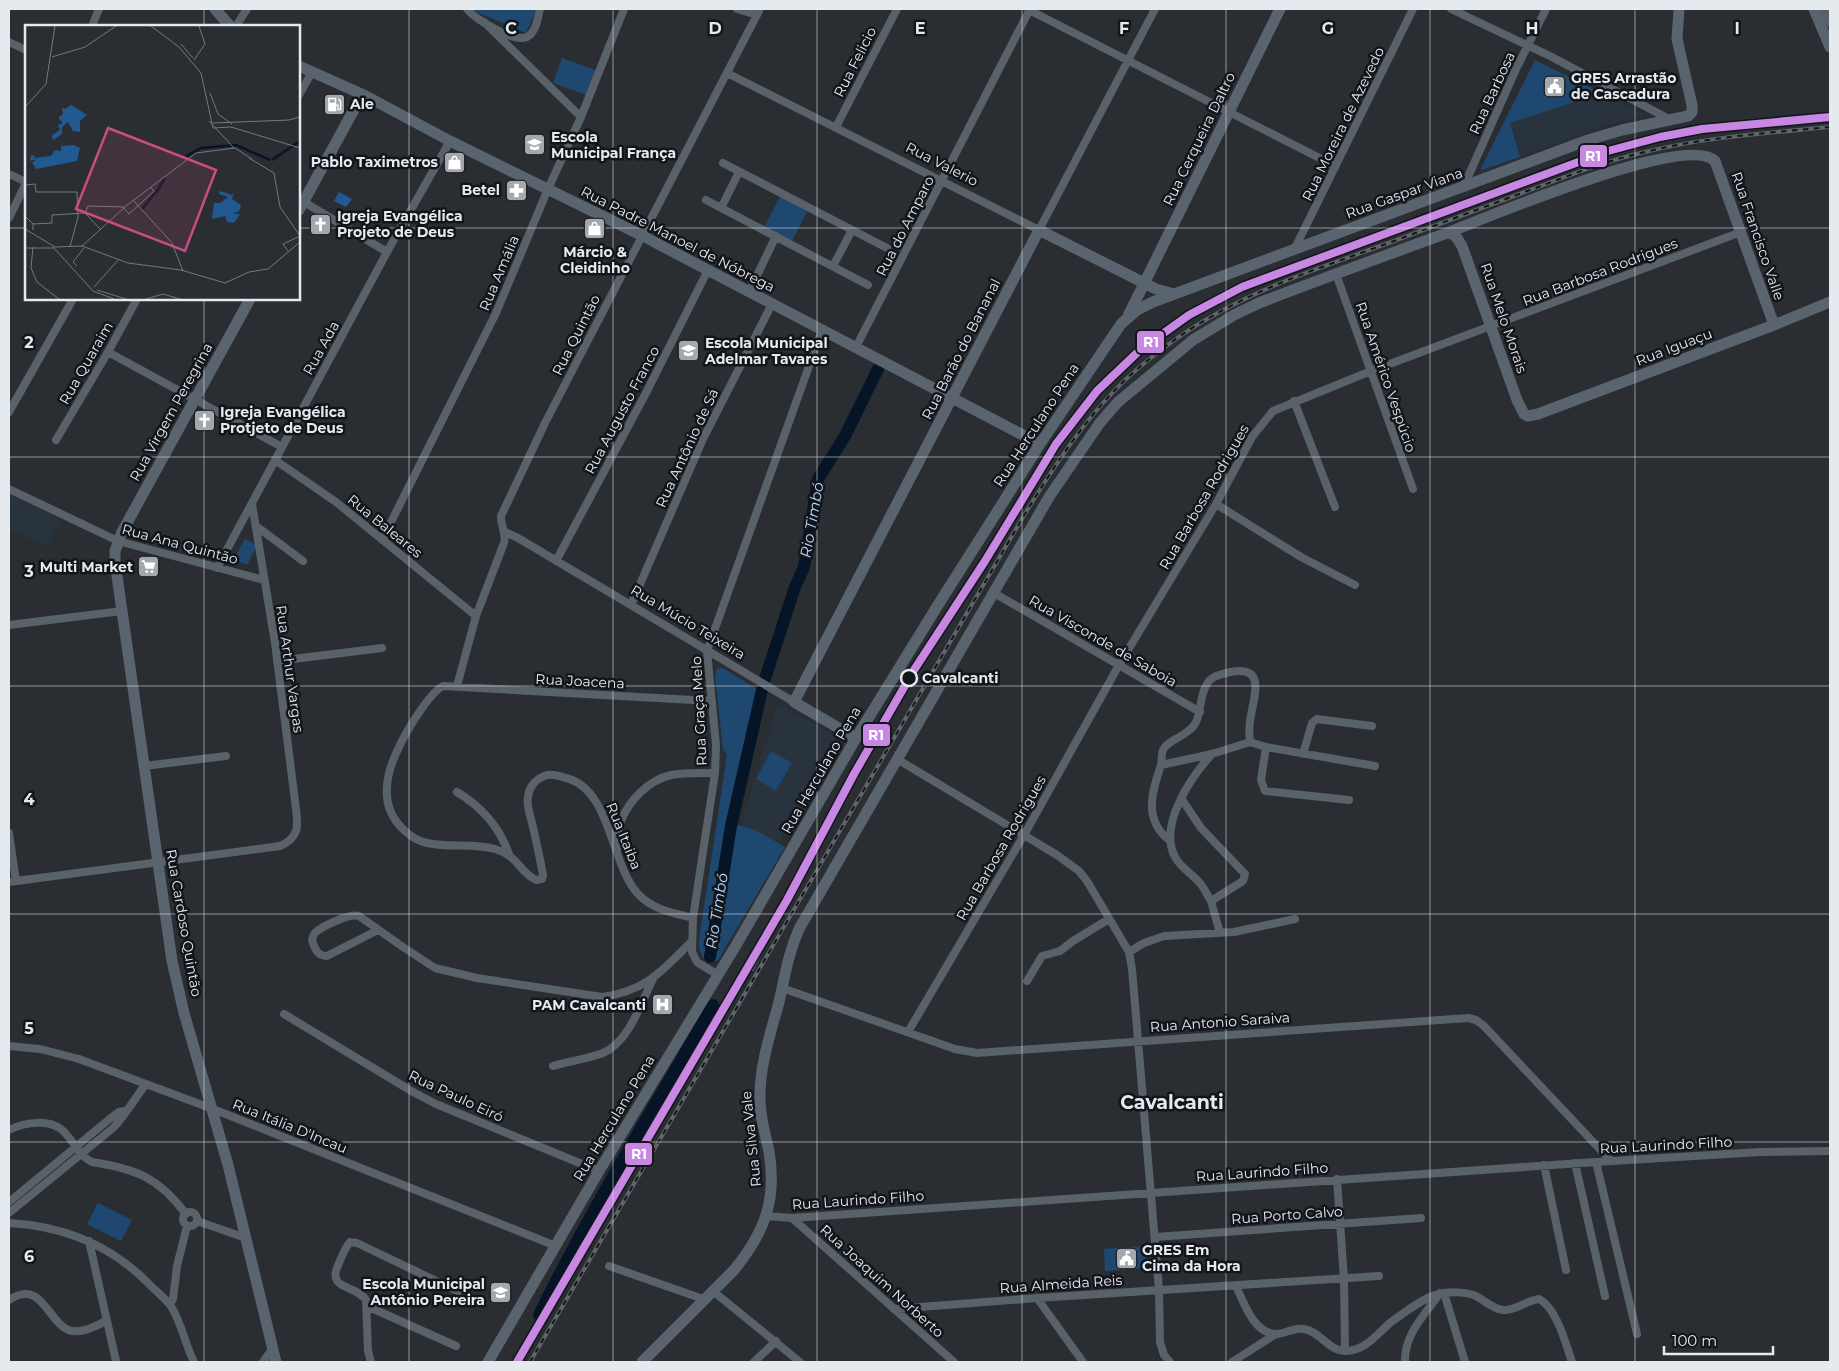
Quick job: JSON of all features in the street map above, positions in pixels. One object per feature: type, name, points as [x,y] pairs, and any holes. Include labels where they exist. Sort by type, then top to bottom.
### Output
[{"type":"main road","points":[[215,9],[229,25]]},
{"type":"main road","name":"Rua Cerqueira Daltro","points":[[1127,318],[1280,9]]},
{"type":"main road","name":"Rua Gaspar Viana","points":[[1127,318],[1153,302],[1599,136],[1688,116],[1692,109],[1677,39],[1679,9]]},
{"type":"main road","points":[[1814,9],[1830,47]]},
{"type":"main road","name":"Rua Padre Manoel de Nóbrega","points":[[300,66],[362,94],[450,141],[641,235],[1040,444]]},
{"type":"main road","points":[[301,206],[362,94]]},
{"type":"main road","name":"Rua Silva Vale","points":[[642,1362],[710,1296],[747,1254],[766,1216],[771,1197],[772,1172],[760,1095],[762,1077],[787,959],[799,930],[1050,497],[1099,424],[1118,402],[1192,340],[1234,315],[1259,303],[1598,175],[1677,157],[1702,155],[1712,157]]},
{"type":"main road","name":"Rua Francisco Valle","points":[[1712,157],[1718,167],[1774,325]]},
{"type":"main road","points":[[1464,250],[1465,239],[1474,222]]},
{"type":"main road","name":"Rua Valerio","points":[[1039,230],[1145,282]]},
{"type":"main road","name":"Rua Barão do Bananal","points":[[794,702],[1039,230]]},
{"type":"main road","name":"Rua Melo Morais","points":[[1450,232],[1457,238],[1464,250],[1517,400],[1524,414],[1528,416]]},
{"type":"main road","points":[[1145,282],[1162,292],[1174,294]]},
{"type":"main road","name":"Rua Virgem Peregrina","points":[[118,541],[249,300]]},
{"type":"main road","name":"Rua Iguaçu","points":[[1528,416],[1538,414],[1774,325],[1830,302]]},
{"type":"main road","name":"Rua Herculano Pena","points":[[488,1362],[599,1171],[718,975],[856,738],[1040,444],[1116,330],[1127,318]]},
{"type":"main road","name":"Rua Cardoso Quintão","points":[[118,541],[115,551],[115,562],[172,961],[184,1014],[213,1109],[276,1362]]},
{"type":"main road","name":"Rua Múcio Teixeira","points":[[794,702],[856,738]]},
{"type":"street","points":[[92,25],[99,9]]},
{"type":"street","points":[[237,25],[247,9]]},
{"type":"street","points":[[467,9],[484,22],[581,117]]},
{"type":"street","points":[[484,22],[512,36],[526,37],[532,33],[540,9]]},
{"type":"street","name":"Rua Amália","points":[[382,540],[496,312],[581,117],[624,9]]},
{"type":"street","points":[[737,9],[758,12]]},
{"type":"street","name":"Rua Felicio","points":[[836,127],[897,9]]},
{"type":"street","name":"Rua Barão do Bananal","points":[[1039,230],[1155,9]]},
{"type":"street","name":"Rua Moreira de Azevedo","points":[[1294,250],[1413,9]]},
{"type":"street","points":[[1451,9],[1528,45],[1671,120]]},
{"type":"street","name":"Rua Barbosa","points":[[1463,188],[1546,9]]},
{"type":"street","points":[[1824,9],[1830,23]]},
{"type":"street","points":[[1029,10],[1335,166]]},
{"type":"street","name":"Rua do Amparo","points":[[856,347],[1029,10]]},
{"type":"street","name":"Rua Quintão","points":[[457,686],[476,616],[504,543],[505,532],[501,521],[502,516],[545,423],[758,12]]},
{"type":"street","points":[[9,42],[25,50]]},
{"type":"street","points":[[300,93],[312,72]]},
{"type":"street","name":"Rua Valerio","points":[[727,73],[1039,230]]},
{"type":"street","name":"Rua Ada","points":[[217,568],[387,252],[450,141]]},
{"type":"street","points":[[723,163],[887,248]]},
{"type":"street","points":[[721,208],[739,172]]},
{"type":"street","points":[[9,174],[25,182]]},
{"type":"street","points":[[9,218],[25,184]]},
{"type":"street","points":[[706,200],[868,285]]},
{"type":"street","points":[[301,206],[387,252]]},
{"type":"street","points":[[833,266],[852,230]]},
{"type":"street","name":"Rua Barbosa Rodrigues","points":[[908,1032],[1024,835],[1119,665],[1216,504],[1252,437],[1273,411],[1371,371],[1741,232]]},
{"type":"street","points":[[749,292],[776,236]]},
{"type":"street","name":"Rua Augusto Franco","points":[[556,561],[646,393],[708,270]]},
{"type":"street","name":"Rua Américo Vespúcio","points":[[1336,274],[1413,489]]},
{"type":"street","points":[[9,412],[72,300]]},
{"type":"street","name":"Rua Quaraim","points":[[56,440],[136,300]]},
{"type":"street","name":"Rua Antônio de Sá","points":[[631,605],[703,439],[772,304]]},
{"type":"street","name":"Rua Graça Melo","points":[[718,975],[696,962],[692,952],[693,918],[714,773],[716,745],[707,651],[822,330]]},
{"type":"street","points":[[108,352],[282,447]]},
{"type":"street","points":[[1294,401],[1335,507]]},
{"type":"street","name":"Rua Baleares","points":[[275,460],[336,502],[476,616]]},
{"type":"street","name":"Rua Ana Quintão","points":[[9,489],[118,541],[264,580]]},
{"type":"street","name":"Rua Arthur Vargas","points":[[158,862],[280,846],[293,838],[296,832],[298,824],[277,661],[252,504]]},
{"type":"street","points":[[1216,504],[1301,558],[1355,585]]},
{"type":"street","points":[[256,526],[303,561]]},
{"type":"street","name":"Rua Múcio Teixeira","points":[[505,532],[794,702]]},
{"type":"street","name":"Rua Visconde de Saboia","points":[[994,593],[1200,712]]},
{"type":"street","points":[[9,625],[122,611]]},
{"type":"street","points":[[277,661],[382,648]]},
{"type":"street","points":[[1220,933],[1211,901],[1200,883],[1176,858],[1169,840],[1161,833],[1152,812],[1152,795],[1161,765],[1162,750],[1193,727],[1200,712],[1202,696],[1208,681],[1228,672],[1242,670],[1254,677],[1256,686],[1249,728],[1250,742]]},
{"type":"street","name":"Rua Joacena","points":[[509,854],[477,846],[428,843],[417,840],[400,827],[391,814],[386,789],[388,772],[407,731],[439,688],[448,685],[711,701]]},
{"type":"street","points":[[1303,754],[1312,723],[1317,719],[1372,726]]},
{"type":"street","points":[[1161,765],[1212,754],[1250,742],[1266,748],[1375,766]]},
{"type":"street","points":[[1266,748],[1260,780],[1265,790],[1349,800]]},
{"type":"street","points":[[1169,840],[1172,825],[1189,783],[1212,754]]},
{"type":"street","points":[[144,766],[226,756]]},
{"type":"street","points":[[898,759],[1057,855],[1079,871],[1087,881],[1128,952],[1132,969],[1155,1237],[1160,1342],[1164,1355],[1170,1362]]},
{"type":"street","points":[[618,850],[617,834],[621,821],[632,801],[650,784],[671,775],[714,773]]},
{"type":"street","name":"Rua Itaiba","points":[[509,854],[529,876],[536,880],[542,878],[527,798],[534,783],[541,778],[549,775],[570,779],[582,785],[599,805],[628,880],[639,894],[653,906],[671,913],[693,918]]},
{"type":"street","points":[[457,792],[472,801],[483,811],[502,836],[509,854]]},
{"type":"street","points":[[1182,798],[1201,828],[1245,874],[1243,880],[1211,901]]},
{"type":"street","points":[[9,833],[12,881],[158,862]]},
{"type":"street","points":[[378,930],[327,956],[321,956],[316,952],[312,940],[317,932],[352,914],[359,916],[435,968],[477,978],[602,997],[617,995],[653,979]]},
{"type":"street","points":[[1027,981],[1042,956],[1060,951],[1109,919]]},
{"type":"street","points":[[1128,952],[1148,941],[1164,936],[1234,932],[1295,919]]},
{"type":"street","points":[[553,1066],[602,1053],[610,1049],[628,1030],[653,979],[692,941]]},
{"type":"street","name":"Rua Antonio Saraiva","points":[[782,988],[955,1049],[977,1053],[1137,1040],[1458,1019],[1476,1020],[1484,1026],[1612,1161]]},
{"type":"street","name":"Rua Paulo Eiró","points":[[284,1014],[436,1104],[599,1171]]},
{"type":"street","name":"Rua Itália D'Incau","points":[[9,1046],[40,1050],[79,1059],[213,1109],[556,1246]]},
{"type":"street","points":[[9,1213],[119,1121],[146,1084]]},
{"type":"street","points":[[9,1202],[112,1117],[119,1112],[126,1111]]},
{"type":"street","points":[[9,1130],[29,1123],[57,1126],[64,1131],[81,1154],[92,1162],[134,1170],[147,1176],[177,1202],[186,1214]]},
{"type":"street","name":"Rua Laurindo Filho","points":[[766,1216],[792,1218],[1574,1163],[1760,1152],[1830,1151]]},
{"type":"street","points":[[1596,1162],[1637,1334]]},
{"type":"street","points":[[1574,1163],[1605,1296]]},
{"type":"street","points":[[1544,1165],[1566,1270]]},
{"type":"street","points":[[1337,1179],[1344,1278],[1345,1351]]},
{"type":"street","points":[[186,1214],[194,1213],[197,1221]]},
{"type":"street","points":[[186,1214],[183,1221],[187,1226]]},
{"type":"street","name":"Rua Joaquim Norberto","points":[[792,1218],[954,1362]]},
{"type":"street","name":"Rua Porto Calvo","points":[[1155,1237],[1421,1218]]},
{"type":"street","points":[[197,1221],[246,1238]]},
{"type":"street","points":[[187,1226],[194,1226],[197,1221]]},
{"type":"street","points":[[9,1223],[46,1228],[88,1241],[127,1263],[170,1304],[179,1321],[194,1362]]},
{"type":"street","points":[[170,1304],[173,1299],[177,1266],[187,1226]]},
{"type":"street","points":[[88,1241],[116,1361]]},
{"type":"street","points":[[371,1362],[368,1351],[366,1300],[362,1295],[339,1284],[335,1277],[335,1271],[348,1244],[353,1241],[478,1300]]},
{"type":"street","points":[[609,1266],[710,1296],[776,1342],[800,1362]]},
{"type":"street","name":"Rua Almeida Reis","points":[[894,1309],[1379,1276]]},
{"type":"street","points":[[1236,1286],[1253,1320],[1267,1333],[1276,1334]]},
{"type":"street","points":[[1405,1362],[1407,1341],[1421,1318],[1442,1293]]},
{"type":"street","points":[[1442,1293],[1465,1362]]},
{"type":"street","points":[[1232,1362],[1276,1334],[1299,1328],[1313,1332],[1335,1348],[1345,1351],[1354,1350],[1365,1345],[1391,1322],[1428,1297],[1442,1293],[1471,1295],[1502,1310],[1520,1306],[1534,1300],[1544,1302],[1558,1324],[1572,1362]]},
{"type":"street","points":[[9,1300],[24,1294],[34,1296],[45,1304],[56,1320],[65,1328],[74,1331],[81,1331],[106,1321]]},
{"type":"street","points":[[1037,1298],[1083,1362]]},
{"type":"street","points":[[367,1306],[456,1346]]},
{"type":"street","points":[[754,1362],[776,1342]]},
{"type":"street","points":[[263,1362],[272,1349]]},
{"type":"shaded area","points":[[470,9],[537,9],[526,33]]},
{"type":"shaded area","points":[[562,58],[598,71],[589,96],[553,83]]},
{"type":"shaded area","name":"GRES Arrastão de Cascadura","points":[[1535,60],[1602,93],[1510,123],[1520,157],[1482,170],[1481,168]]},
{"type":"shaded area","points":[[1602,93],[1643,114],[1643,116],[1605,125],[1520,157],[1510,123]]},
{"type":"shaded area","points":[[339,192],[352,199],[346,207],[334,201]]},
{"type":"shaded area","points":[[781,195],[808,210],[792,241],[764,227]]},
{"type":"shaded area","points":[[9,493],[61,520],[47,547],[9,529]]},
{"type":"shaded area","points":[[245,539],[257,545],[247,565],[234,559]]},
{"type":"shaded area","points":[[719,668],[725,669],[767,696],[735,824],[756,830],[785,847],[718,960],[712,962],[703,957],[700,951],[699,940],[727,755],[723,749],[715,675],[716,670]]},
{"type":"shaded area","points":[[778,703],[836,736],[838,741],[779,843],[756,830],[741,825]]},
{"type":"shaded area","points":[[771,751],[792,763],[776,791],[756,779]]},
{"type":"shaded area","points":[[98,1203],[132,1220],[121,1241],[87,1224]]},
{"type":"shaded area","name":"GRES Em Cima da Hora","points":[[1146,1246],[1148,1268],[1105,1271],[1104,1249]]},
{"type":"waterway","name":"Rio Timbó","points":[[765,679],[795,587],[804,567],[818,479],[845,436],[878,369]]},
{"type":"waterway","name":"Rio Timbó","points":[[710,957],[731,826],[762,690]]},
{"type":"waterway","name":"Rio Timbó","points":[[539,1315],[601,1197],[713,1005]]},
{"type":"railway","points":[[530,1362],[1023,517],[1078,433],[1128,377],[1185,333],[1253,295],[1300,275],[1587,169],[1630,156],[1691,143],[1737,136],[1830,127]]},
{"type":"railway","points":[[752,969],[780,913]]},
{"type":"transit line","name":"R1","points":[[517,1362],[787,900],[854,774],[914,670],[985,561],[1056,444],[1097,391],[1140,350],[1189,315],[1242,287],[1608,151],[1660,137],[1702,129],[1830,117]]},
{"type":"place","name":"GRES Arrastão de Cascadura","points":[[1555,86]]},
{"type":"place","name":"Ale","points":[[334,104]]},
{"type":"place","name":"Escola Municipal França","points":[[535,145]]},
{"type":"place","name":"Pablo Taximetros","points":[[454,162]]},
{"type":"place","name":"Betel","points":[[516,190]]},
{"type":"place","name":"Igreja Evangélica Projeto de Deus","points":[[321,224]]},
{"type":"place","name":"Márcio & Cleidinho","points":[[595,229]]},
{"type":"place","name":"Escola Municipal Adelmar Tavares","points":[[689,351]]},
{"type":"place","name":"Igreja Evangélica Protjeto de Deus","points":[[204,420]]},
{"type":"place","name":"Multi Market","points":[[149,567]]},
{"type":"place","name":"Cavalcanti","points":[[909,678]]},
{"type":"place","name":"PAM Cavalcanti","points":[[662,1005]]},
{"type":"place","name":"GRES Em Cima da Hora","points":[[1126,1258]]},
{"type":"place","name":"Escola Municipal Antônio Pereira","points":[[501,1292]]},
{"type":"district","name":"Cavalcanti","points":[[1172,1102]]}]
